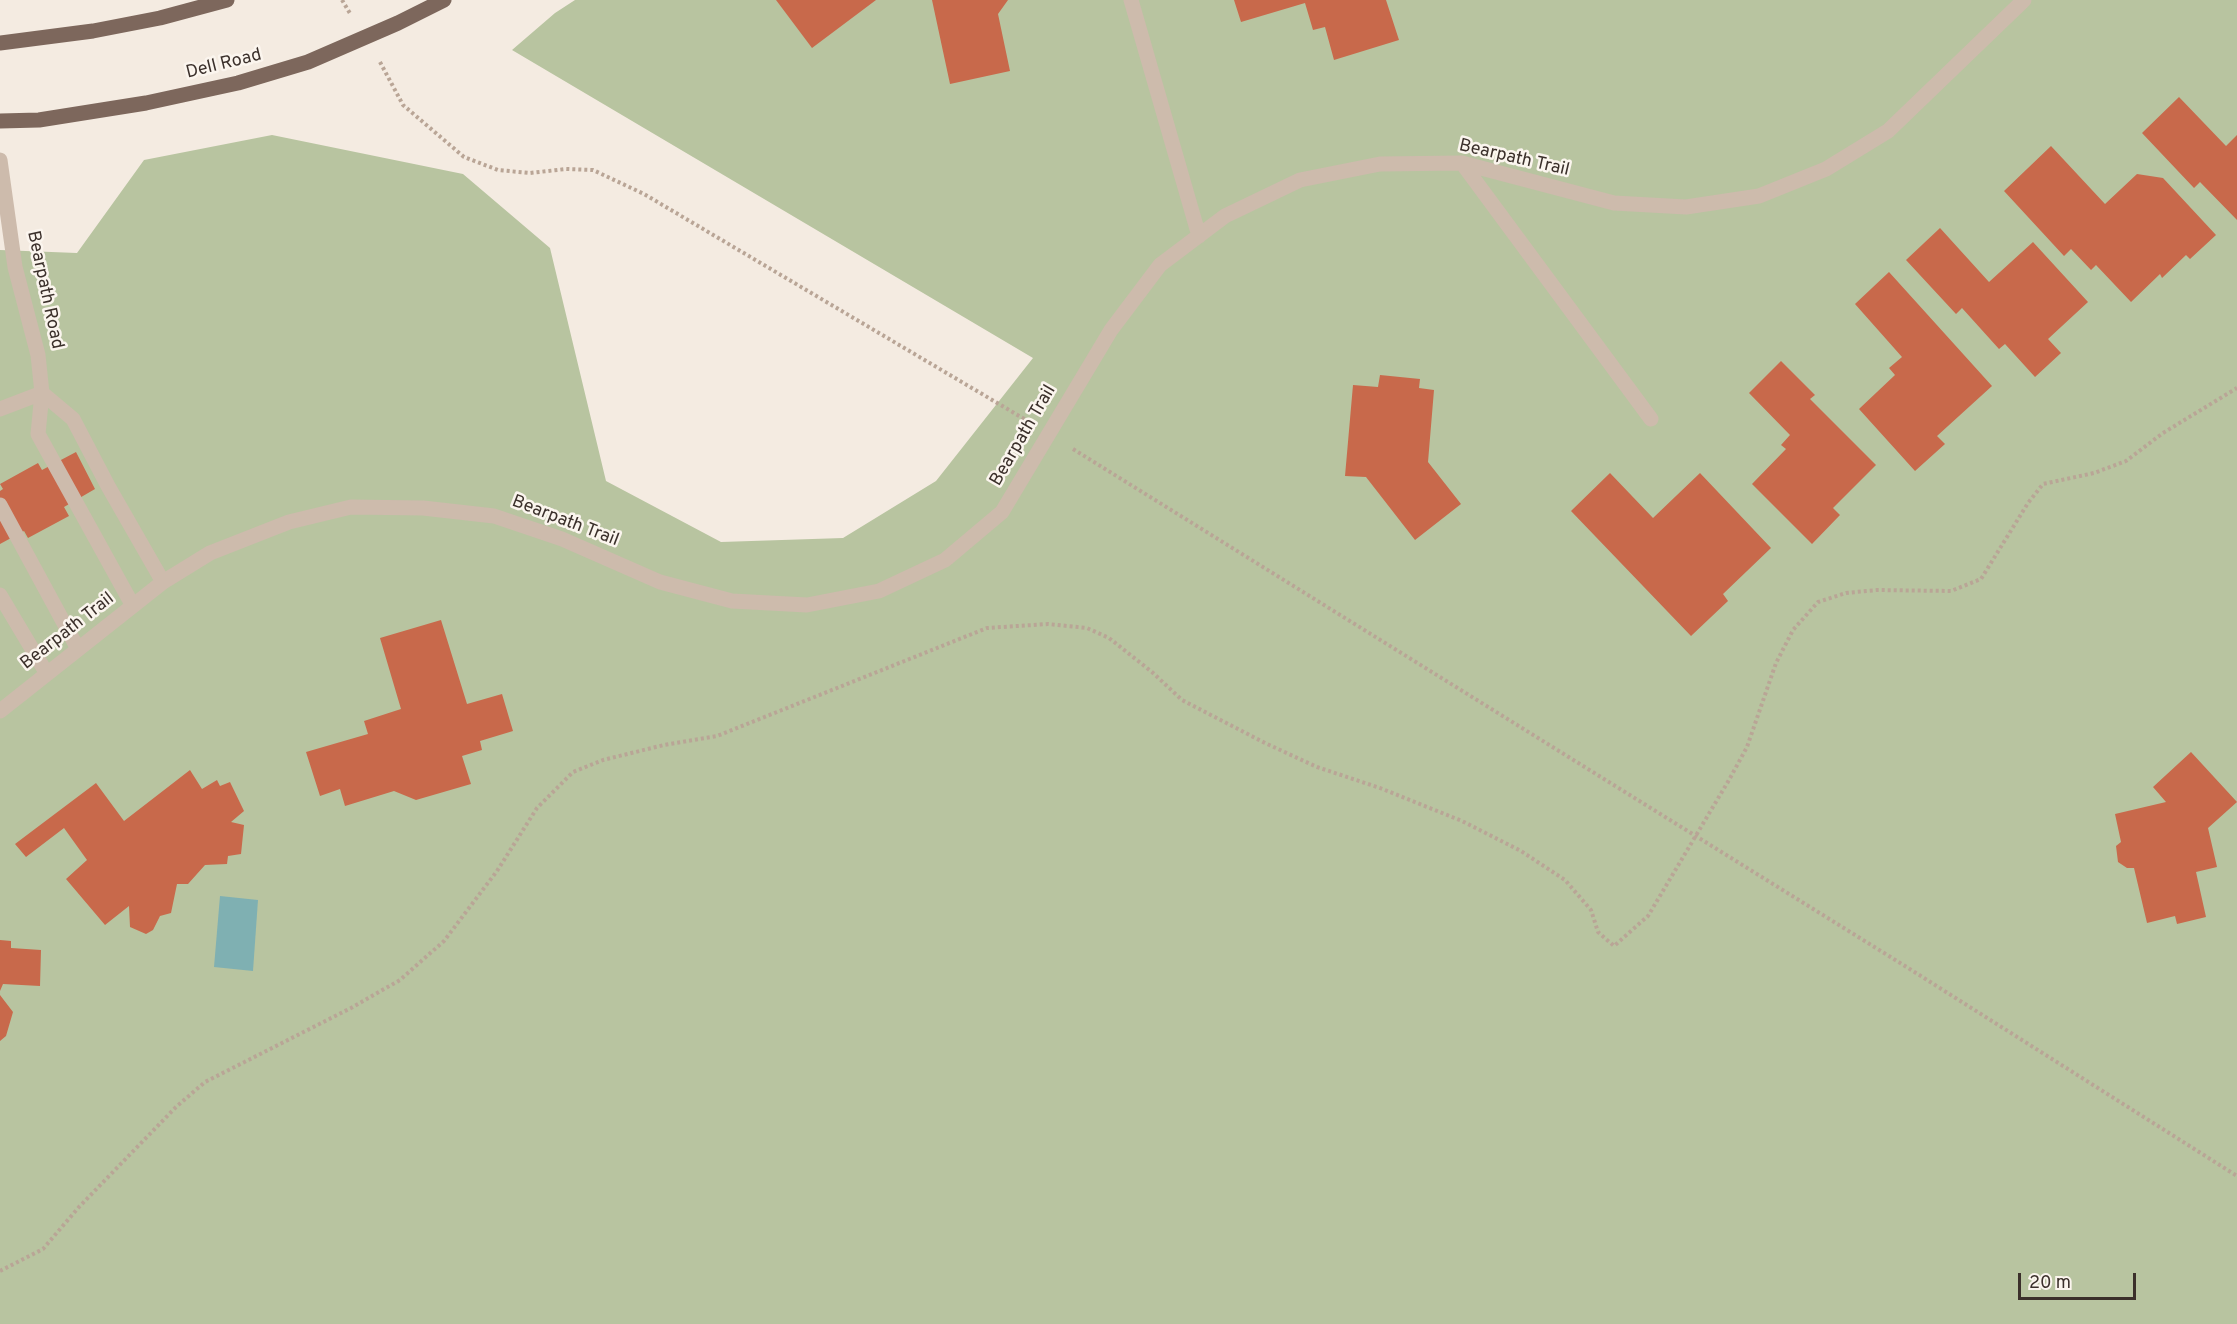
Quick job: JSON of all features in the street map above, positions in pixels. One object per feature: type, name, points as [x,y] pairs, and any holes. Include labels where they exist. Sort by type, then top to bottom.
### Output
[{"type":"main road","points":[[0,43],[149,21],[227,0]]},
{"type":"main road","name":"Dell Road","points":[[0,121],[39,120],[146,103],[238,83],[308,62],[398,23],[444,0]]},
{"type":"street","points":[[1131,0],[1199,236]]},
{"type":"street","name":"Bearpath Trail","points":[[0,711],[163,582],[210,553],[289,522],[351,507],[423,507],[494,516],[562,539],[660,582],[732,602],[807,605],[879,591],[945,560],[1002,512],[1111,330],[1160,265],[1225,216],[1300,180],[1380,164],[1462,163],[1614,203],[1686,207],[1759,196],[1826,169],[1888,131],[2024,0]]},
{"type":"street","name":"Bearpath Road","points":[[0,160],[15,267],[38,355],[42,393],[38,434],[133,606]]},
{"type":"street","points":[[1462,163],[1651,419]]},
{"type":"street","points":[[0,409],[42,393],[73,419],[163,582]]},
{"type":"street","points":[[0,505],[78,649]]},
{"type":"street","points":[[0,595],[46,674]]},
{"type":"path","points":[[393,83],[403,105],[465,157],[498,170],[530,173],[566,169],[593,170],[644,194],[1048,433],[1905,966],[2237,1176]]},
{"type":"path","points":[[0,1271],[43,1249],[79,1207],[176,1107],[205,1082],[351,1008],[400,980],[444,941],[497,871],[537,808],[573,772],[603,760],[654,747],[717,736],[987,628],[1048,624],[1087,628],[1109,638],[1152,672],[1182,700],[1265,743],[1317,767],[1380,788],[1461,821],[1521,851],[1565,880],[1591,910],[1598,932],[1614,946],[1648,916],[1729,780],[1747,747],[1776,663],[1793,630],[1818,602],[1846,593],[1877,590],[1951,591],[1981,579],[2028,503],[2043,484],[2094,473],[2126,461],[2163,433],[2237,388]]},
{"type":"green space","points":[[575,0],[2237,0],[2237,1324],[0,1324],[0,250],[77,253],[144,160],[272,135],[463,174],[550,248],[606,481],[721,542],[843,538],[936,481],[1033,358],[512,50],[555,13]]},
{"type":"water","points":[[220,896],[258,900],[253,971],[214,967]]},
{"type":"building","points":[[776,0],[876,0],[812,48]]},
{"type":"building","points":[[932,0],[1008,0],[998,14],[1010,71],[950,84]]},
{"type":"building","points":[[1234,0],[1386,0],[1399,40],[1334,60],[1325,27],[1313,30],[1305,3],[1241,22]]},
{"type":"building","points":[[2179,97],[2226,146],[2237,135],[2237,220],[2200,182],[2194,188],[2142,133]]},
{"type":"building","points":[[2051,146],[2105,204],[2137,174],[2163,178],[2216,235],[2190,259],[2186,255],[2162,278],[2160,274],[2131,302],[2096,265],[2091,270],[2071,249],[2064,256],[2004,191]]},
{"type":"building","points":[[1940,228],[1989,282],[2033,242],[2088,302],[2048,339],[2061,353],[2035,377],[2005,344],[1999,349],[1962,308],[1956,314],[1906,260]]},
{"type":"building","points":[[1889,272],[1992,386],[1937,436],[1945,444],[1915,471],[1859,409],[1895,375],[1889,368],[1902,357],[1855,304]]},
{"type":"building","points":[[1781,361],[1815,395],[1810,399],[1876,465],[1833,508],[1840,515],[1812,544],[1752,484],[1786,449],[1781,445],[1790,435],[1749,393]]},
{"type":"building","points":[[1380,375],[1420,379],[1419,388],[1434,390],[1428,462],[1461,504],[1415,540],[1366,477],[1345,476],[1353,385],[1378,387]]},
{"type":"building","points":[[76,452],[95,489],[64,507],[69,516],[28,538],[24,531],[0,544],[0,491],[3,489],[0,484],[38,463],[42,470]]},
{"type":"building","points":[[1610,473],[1653,518],[1700,473],[1771,548],[1723,594],[1728,601],[1691,636],[1571,511]]},
{"type":"building","points":[[441,620],[467,704],[502,694],[513,731],[480,741],[482,750],[462,756],[471,784],[416,800],[394,791],[345,806],[340,789],[320,796],[306,752],[368,734],[364,721],[401,709],[380,638]]},
{"type":"building","points":[[2191,752],[2237,802],[2208,828],[2217,867],[2196,872],[2206,917],[2177,924],[2175,916],[2147,923],[2134,868],[2127,868],[2118,862],[2116,846],[2121,842],[2115,814],[2166,802],[2153,787]]},
{"type":"building","points":[[190,770],[202,789],[217,780],[220,786],[230,782],[244,811],[231,822],[244,825],[241,854],[228,856],[227,864],[205,865],[188,884],[177,884],[171,913],[160,916],[153,930],[146,934],[130,927],[129,906],[105,925],[66,879],[87,860],[64,828],[26,857],[15,844],[96,783],[124,821]]},
{"type":"building","points":[[0,940],[11,941],[11,948],[41,950],[40,986],[3,984],[0,991]]},
{"type":"building","points":[[0,995],[13,1012],[6,1036],[0,1041]]}]
